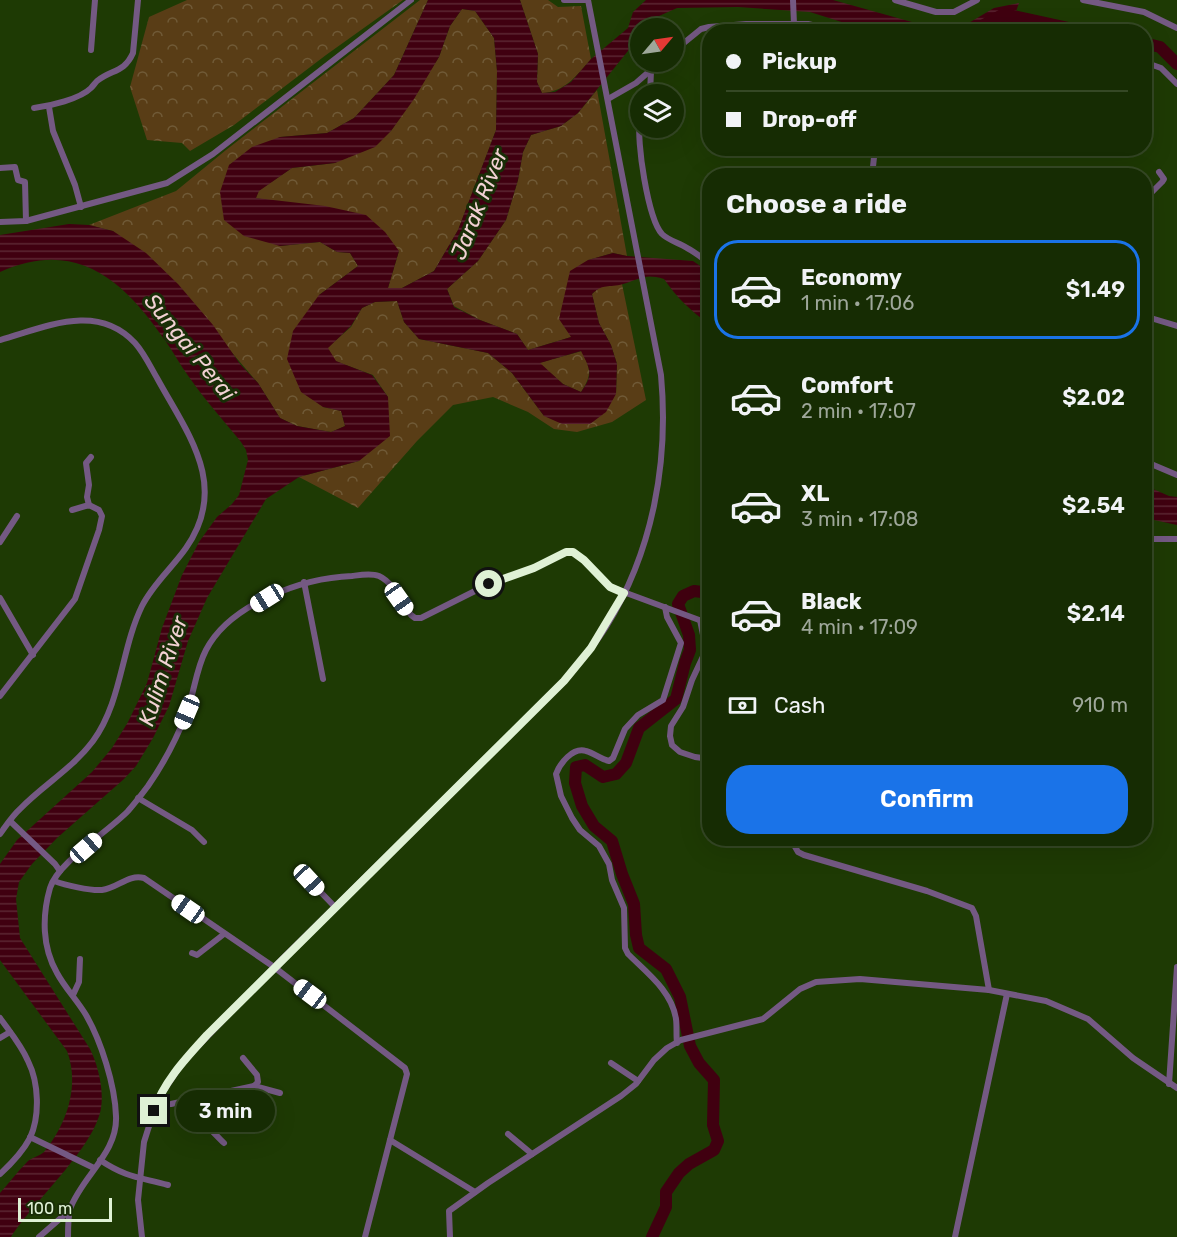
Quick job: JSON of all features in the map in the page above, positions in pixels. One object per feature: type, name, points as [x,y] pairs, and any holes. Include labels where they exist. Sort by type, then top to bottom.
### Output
[{"type":"street","points":[[92,50],[94,0]]},
{"type":"street","points":[[34,108],[49,107],[90,90],[97,81],[123,68],[133,52],[138,0]]},
{"type":"street","points":[[0,222],[26,221],[167,183],[213,154],[411,0]]},
{"type":"street","points":[[142,1237],[138,1200],[144,1142],[156,1105],[182,1063],[274,967],[564,681],[599,637],[624,593],[643,550],[662,465],[664,414],[661,375],[608,97],[587,0],[564,0]]},
{"type":"street","points":[[793,0],[794,22]]},
{"type":"street","points":[[895,0],[936,12],[954,12],[977,0]]},
{"type":"street","points":[[1083,0],[1144,12],[1177,28]]},
{"type":"street","points":[[746,24],[794,22],[808,24]]},
{"type":"street","points":[[684,43],[702,29]]},
{"type":"street","points":[[1152,65],[1161,68],[1177,84]]},
{"type":"street","points":[[608,97],[622,93],[650,72]]},
{"type":"street","points":[[49,107],[52,131],[75,185],[81,207]]},
{"type":"street","points":[[640,138],[649,199],[659,230],[665,237],[690,249],[702,258]]},
{"type":"street","points":[[0,168],[15,167],[18,180],[25,182],[26,221]]},
{"type":"street","points":[[1152,192],[1164,179],[1159,172]]},
{"type":"street","points":[[1152,318],[1177,326]]},
{"type":"street","points":[[0,340],[72,320],[96,321],[120,329],[136,344],[146,359],[194,442],[201,462],[204,484],[204,501],[198,525],[187,547],[150,592],[141,609],[132,633],[116,694],[93,740],[74,763],[19,809],[0,834]]},
{"type":"street","points":[[88,505],[89,485],[86,463],[91,457]]},
{"type":"street","points":[[1152,464],[1177,475]]},
{"type":"street","points":[[0,696],[75,599],[102,516],[99,510],[88,505],[72,510]]},
{"type":"street","points":[[0,542],[17,516]]},
{"type":"street","points":[[1152,539],[1177,539]]},
{"type":"street","points":[[39,1237],[70,1210],[94,1168],[112,1144],[116,1116],[112,1088],[100,1047],[87,1017],[57,974],[48,955],[44,930],[48,896],[60,871],[128,811],[169,754],[187,712],[205,652],[217,634],[234,618],[267,598],[304,582],[375,574],[387,582],[411,615],[421,618],[489,584],[534,568],[566,552],[573,552],[610,587],[702,621]]},
{"type":"street","points":[[304,582],[323,679]]},
{"type":"street","points":[[0,598],[33,655]]},
{"type":"street","points":[[668,608],[667,617],[681,643],[663,700],[638,715],[625,729],[613,758],[609,761],[579,750],[567,757],[556,774],[561,796],[572,818],[580,830],[603,852],[624,908],[628,954],[658,983],[670,1002],[679,1041]]},
{"type":"street","points":[[696,619],[702,638]]},
{"type":"street","points":[[702,659],[683,707],[671,726],[670,736],[672,745],[680,752],[702,758]]},
{"type":"street","points":[[138,798],[192,830],[204,842]]},
{"type":"street","points":[[10,820],[60,871]]},
{"type":"street","points":[[795,846],[798,852],[804,855],[927,891],[972,908],[976,916],[989,990]]},
{"type":"street","points":[[54,880],[61,884],[102,890],[135,876],[144,878],[274,967],[405,1068],[407,1074],[365,1237]]},
{"type":"street","points":[[309,880],[335,907]]},
{"type":"street","points":[[192,953],[197,955],[225,934]]},
{"type":"street","points":[[73,995],[79,982],[80,959]]},
{"type":"street","points":[[1169,1084],[1177,967]]},
{"type":"street","points":[[450,1237],[449,1211],[621,1096],[638,1081],[654,1060],[679,1041],[763,1019],[800,989],[816,982],[885,980],[989,990],[1046,1001],[1088,1019],[1133,1058],[1177,1089]]},
{"type":"street","points":[[955,1237],[1007,994]]},
{"type":"street","points":[[0,1018],[29,1062],[36,1084],[37,1104],[32,1138],[0,1174]]},
{"type":"street","points":[[0,1038],[10,1032]]},
{"type":"street","points":[[243,1058],[257,1075],[258,1082],[254,1086]]},
{"type":"street","points":[[611,1063],[638,1081]]},
{"type":"street","points":[[156,1105],[171,1104],[254,1086],[280,1093]]},
{"type":"street","points":[[190,1100],[205,1125],[224,1143]]},
{"type":"street","points":[[507,1134],[532,1154]]},
{"type":"street","points":[[32,1138],[94,1168]]},
{"type":"street","points":[[390,1140],[475,1192]]},
{"type":"street","points":[[100,1160],[117,1172],[168,1185]]},
{"type":"street","points":[[68,1237],[70,1210]]},
{"type":"green space","points":[[187,0],[403,0],[234,125],[190,151],[182,143],[147,140],[130,87],[149,17]]},
{"type":"green space","points":[[420,0],[428,0],[394,75],[354,118],[327,133],[280,137],[229,165],[280,246],[320,242],[337,252],[350,253],[358,266],[319,295],[323,407],[341,411],[345,426],[331,432],[297,426],[280,418],[258,383],[228,348],[113,231],[89,225],[176,191]]},
{"type":"green space","points":[[520,0],[548,0],[558,7],[581,6],[591,59],[570,82],[557,90],[542,93],[537,82],[538,54]]},
{"type":"green space","points":[[462,9],[475,11],[494,38],[497,71],[496,130],[458,230],[434,271],[402,288],[388,288],[399,251],[279,202],[256,198],[258,191],[292,168],[335,163],[391,131],[439,57],[450,26]]},
{"type":"green space","points":[[597,90],[627,256],[613,253],[588,260],[571,337],[528,350],[517,334],[480,320],[454,306],[447,289],[478,261],[506,220],[518,180],[523,152],[531,135],[561,126],[578,113]]},
{"type":"green space","points":[[622,284],[646,400],[612,422],[577,432],[554,429],[528,412],[493,397],[453,405],[417,441],[358,508],[299,477],[359,461],[388,397],[373,375],[335,361],[327,348],[351,327],[362,308],[375,302],[397,301],[404,322],[419,339],[488,353],[512,373],[544,416],[616,394],[617,364],[611,345],[599,323],[592,294],[601,286]]},
{"type":"green space","points":[[582,351],[587,362],[589,376],[581,392],[563,384],[539,363]]},
{"type":"water","points":[[428,0],[520,0],[538,54],[537,82],[542,93],[555,92],[571,82],[591,59],[628,28],[630,22],[630,48],[578,113],[561,126],[531,135],[523,152],[518,180],[506,220],[478,261],[447,289],[454,307],[517,334],[528,350],[571,337],[559,319],[570,271],[588,260],[613,253],[693,261],[702,267],[702,319],[685,304],[664,279],[643,277],[623,284],[603,287],[592,294],[599,323],[611,345],[617,364],[616,394],[606,412],[590,424],[562,424],[544,416],[512,373],[488,353],[419,339],[404,322],[397,301],[375,302],[362,308],[351,326],[328,348],[336,361],[372,375],[388,397],[390,436],[359,461],[299,477],[266,499],[207,598],[188,641],[169,706],[136,766],[57,838],[32,864],[19,882],[16,899],[20,938],[90,1049],[100,1078],[102,1101],[96,1123],[76,1157],[11,1237],[0,1237],[0,1193],[28,1161],[42,1153],[52,1141],[65,1117],[72,1091],[72,1077],[67,1051],[0,960],[0,864],[17,840],[92,772],[112,748],[128,722],[147,683],[162,628],[182,575],[199,542],[217,517],[239,495],[248,460],[241,442],[201,394],[164,339],[132,298],[114,282],[95,270],[74,262],[52,260],[27,263],[0,272],[0,235],[69,224],[89,225],[113,231],[146,253],[178,284],[213,325],[240,364],[258,383],[280,418],[297,426],[331,432],[345,426],[341,411],[323,407],[301,392],[287,359],[293,331],[319,295],[358,266],[350,253],[337,252],[320,242],[280,246],[244,236],[224,220],[220,192],[229,165],[252,147],[280,137],[327,133],[354,118],[394,75]],"holes":[[[462,9],[475,11],[494,38],[497,71],[496,130],[458,230],[434,271],[402,288],[388,288],[399,251],[385,232],[366,215],[325,206],[256,198],[259,191],[292,168],[335,163],[375,147],[391,131],[414,99],[439,57],[450,26]],[[581,351],[589,372],[588,381],[581,392],[563,384],[540,363]]]},
{"type":"water","points":[[646,0],[833,0],[919,24],[848,24],[810,12],[738,7],[677,8],[657,18],[631,18],[633,12]]},
{"type":"water","points":[[1019,3],[1012,23],[967,24],[994,8]]},
{"type":"water","points":[[1152,489],[1177,497],[1177,525],[1152,520]]},
{"type":"waterway","points":[[986,24],[1004,14],[1050,24]]},
{"type":"waterway","points":[[1152,45],[1160,47],[1177,64]]},
{"type":"waterway","points":[[652,1237],[666,1207],[666,1192],[679,1173],[689,1164],[714,1150],[718,1141],[713,1125],[714,1080],[699,1063],[690,1046],[680,997],[666,969],[639,948],[634,904],[612,841],[594,826],[582,806],[575,783],[576,767],[585,765],[603,777],[616,774],[626,763],[639,728],[676,699],[690,650],[689,635],[678,604],[683,596],[694,591],[702,592]]},
{"type":"route","points":[[154,1111],[157,1101],[182,1063],[207,1035],[564,681],[605,629],[624,593],[610,587],[573,552],[566,552],[534,568],[489,584]]},
{"type":"water label","name":"Jarak River","points":[[479,204]]},
{"type":"water label","name":"Sungai Perai","points":[[190,347]]},
{"type":"water label","name":"Kulim River","points":[[163,671]]}]
